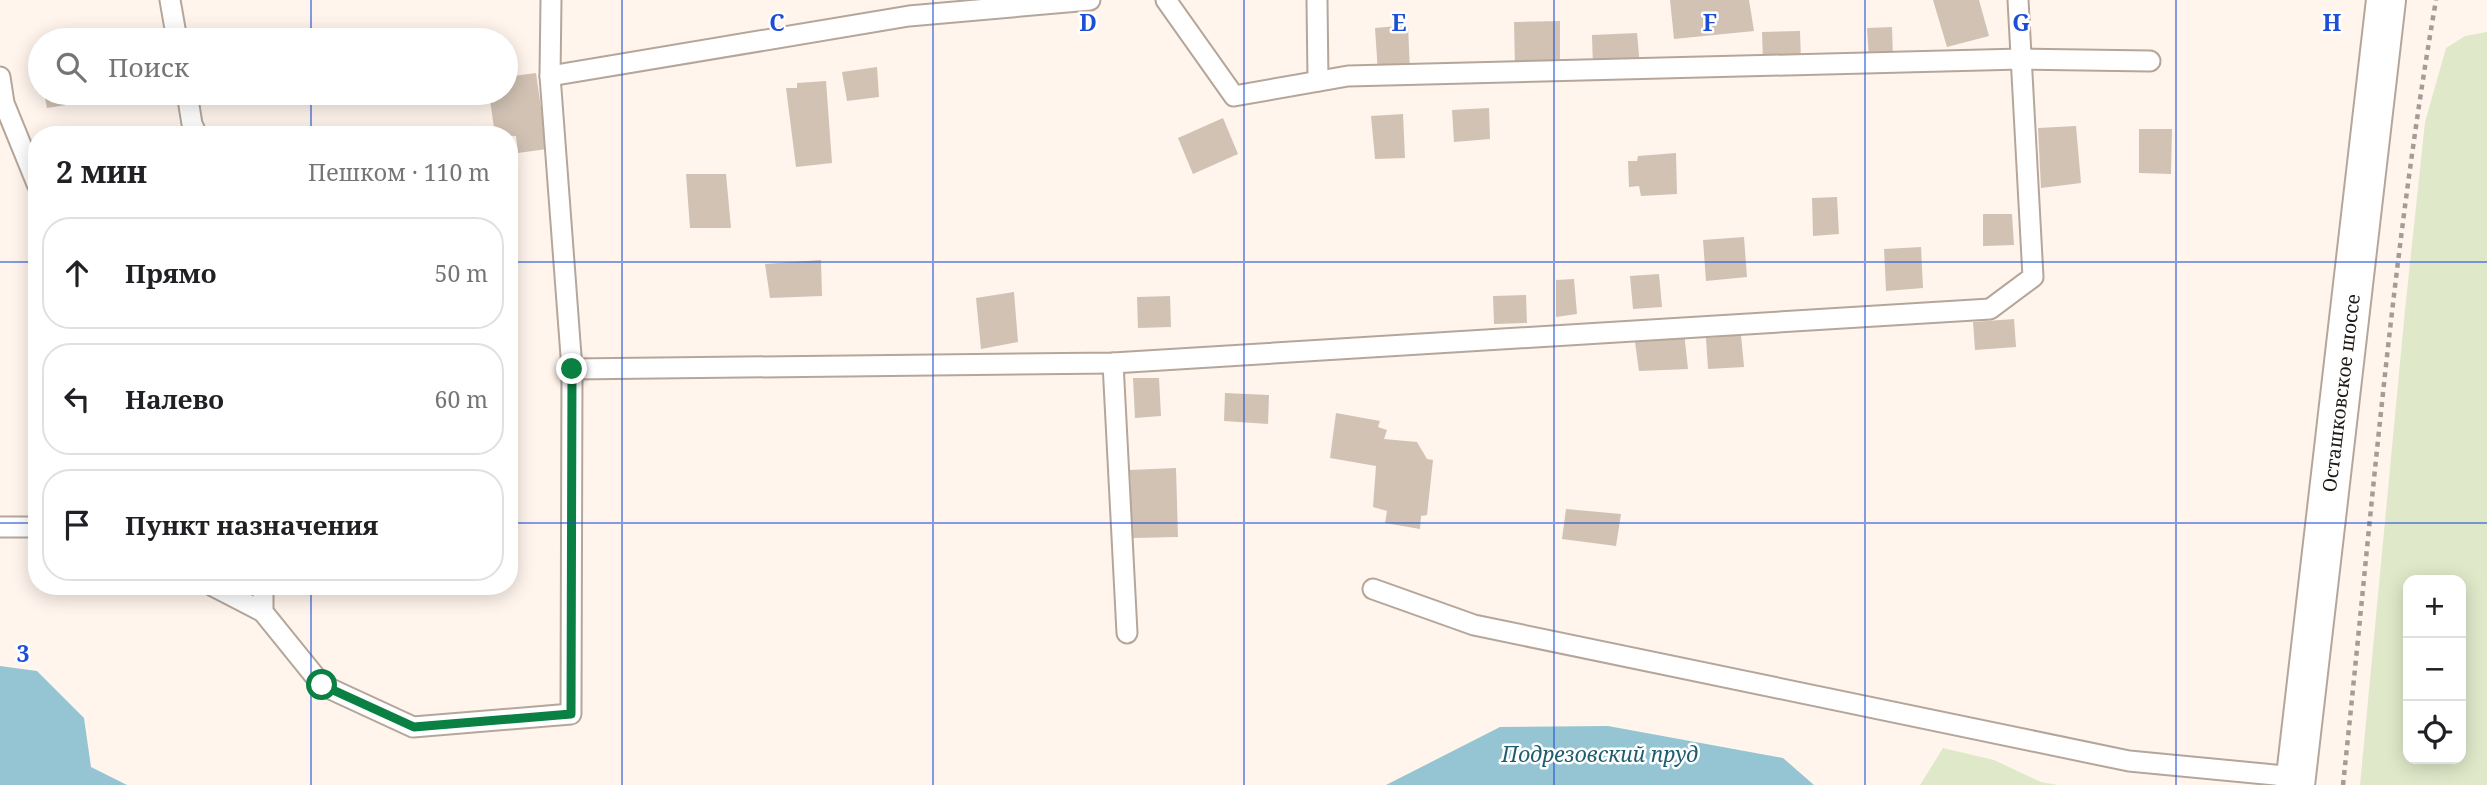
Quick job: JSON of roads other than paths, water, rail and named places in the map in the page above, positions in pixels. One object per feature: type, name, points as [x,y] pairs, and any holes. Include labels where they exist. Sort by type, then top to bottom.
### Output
[{"type":"main road","name":"Осташковское шоссе","points":[[2295,781],[2386,0]]},
{"type":"lane","points":[[170,0],[175,28]]},
{"type":"lane","points":[[230,595],[263,612],[322,685],[414,727],[571,714],[572,369],[550,76],[551,0]]},
{"type":"lane","points":[[550,76],[909,16],[1090,0]]},
{"type":"lane","points":[[1166,0],[1234,96],[1348,76],[2021,59],[2150,61]]},
{"type":"lane","points":[[1317,0],[1318,81]]},
{"type":"lane","points":[[572,369],[1112,363],[1990,309],[2033,277],[2018,0]]},
{"type":"lane","points":[[0,77],[4,103],[28,162]]},
{"type":"lane","points":[[189,105],[193,126]]},
{"type":"lane","points":[[1112,363],[1126,633]]},
{"type":"lane","points":[[0,527],[28,527]]},
{"type":"lane","points":[[1373,589],[1474,625],[2129,761],[2295,781]]},
{"type":"lane","points":[[263,595],[263,612]]},
{"type":"water","points":[[0,666],[37,671],[84,718],[91,767],[127,785],[0,785]]},
{"type":"water","name":"Подрезовский пруд","points":[[1608,726],[1783,758],[1814,785],[1386,785],[1500,727]]}]
